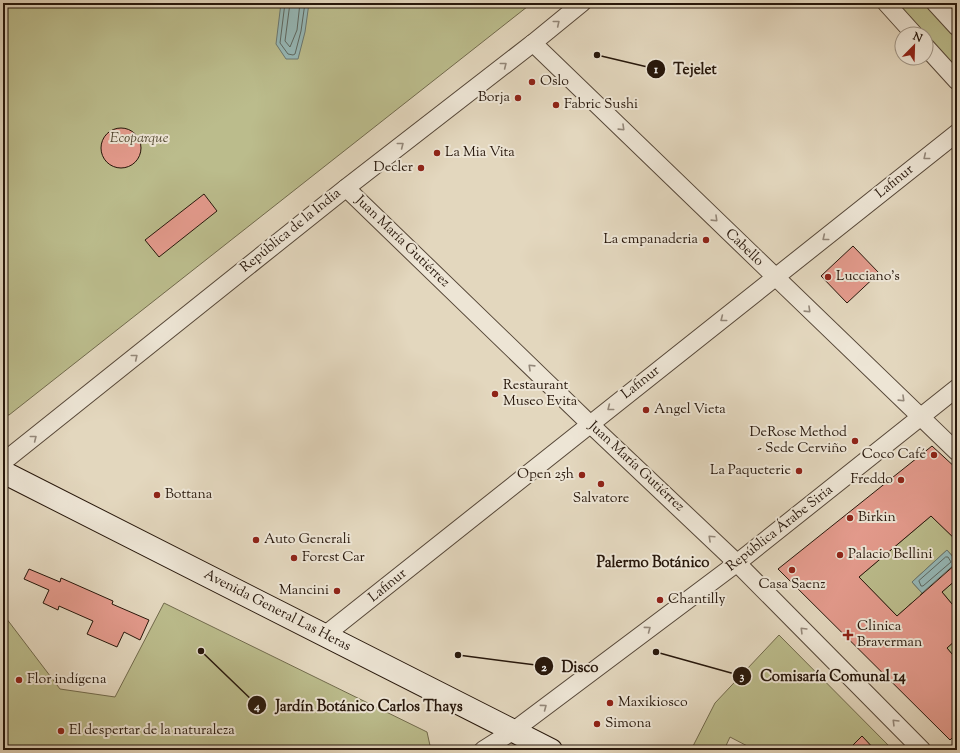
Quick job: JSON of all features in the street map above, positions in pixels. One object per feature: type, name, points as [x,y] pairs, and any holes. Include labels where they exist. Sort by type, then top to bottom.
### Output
[{"type":"main road","name":"Avenida General Las Heras","points":[[3,472],[551,750]]},
{"type":"street","name":"República de la India","points":[[3,462],[346,188],[533,43],[582,3]]},
{"type":"street","points":[[886,3],[907,26]]},
{"type":"street","points":[[935,3],[957,27]]},
{"type":"street","name":"Cabello","points":[[533,43],[957,452]]},
{"type":"street","points":[[934,56],[957,81]]},
{"type":"street","name":"Lafinur","points":[[325,635],[957,133]]},
{"type":"street","name":"Juan María Gutiérrez","points":[[346,188],[590,424],[737,563],[922,750]]},
{"type":"street","name":"República Árabe Siria","points":[[483,750],[513,731],[737,563],[957,388]]},
{"type":"green space","name":"Ecoparque","points":[[3,3],[532,3],[9,415],[3,415]]},
{"type":"green space","points":[[897,3],[926,3],[957,36],[957,68],[934,43],[934,26],[918,26]]},
{"type":"green space","points":[[931,516],[957,541],[957,561],[947,550],[912,582],[922,593],[920,595],[939,616],[909,605],[897,616],[859,577]]},
{"type":"green space","points":[[957,579],[957,610],[942,592]]},
{"type":"green space","points":[[164,603],[427,732],[431,750],[3,750],[3,614],[60,689],[115,697]]},
{"type":"green space","points":[[779,635],[893,750],[875,750],[862,736],[848,750],[755,750],[730,737],[724,750],[691,750],[715,703]]},
{"type":"green space","points":[[957,639],[957,660],[947,648]]},
{"type":"water","points":[[281,3],[309,3],[305,32],[298,59],[286,59],[276,44]]},
{"type":"water","points":[[947,550],[957,562],[922,593],[912,582]]},
{"type":"building","points":[[125,128],[132,131],[138,137],[141,148],[140,156],[132,165],[125,168],[117,168],[110,165],[102,156],[101,144],[104,137],[113,129]]},
{"type":"building","points":[[204,194],[217,211],[159,257],[145,240]]},
{"type":"building","points":[[853,246],[879,273],[847,303],[821,276]]},
{"type":"building","name":"Palacio Bellini","points":[[932,446],[957,469],[957,541],[931,516],[859,577],[897,616],[957,563],[957,579],[942,592],[957,610],[957,639],[947,648],[957,660],[957,733],[950,740],[778,569]]},
{"type":"building","points":[[29,569],[60,582],[61,578],[113,601],[112,604],[149,620],[140,640],[124,632],[117,647],[87,634],[93,621],[59,606],[58,610],[43,603],[49,590],[24,579]]},
{"type":"building","points":[[862,736],[875,750],[848,750]]},
{"type":"place","name":"Tejelet","points":[[597,55]]},
{"type":"place","name":"Oslo","points":[[532,82]]},
{"type":"place","name":"Borja","points":[[518,98]]},
{"type":"place","name":"Fabric Sushi","points":[[556,105]]},
{"type":"place","name":"La Mia Vita","points":[[437,153]]},
{"type":"place","name":"Decler","points":[[421,168]]},
{"type":"place","name":"La empanaderia","points":[[706,240]]},
{"type":"place","name":"Lucciano's","points":[[828,277]]},
{"type":"place","name":"Restaurant Museo Evita","points":[[495,394]]},
{"type":"place","name":"Angel Vieta","points":[[646,410]]},
{"type":"place","name":"DeRose Method - Sede Cerviño","points":[[855,441]]},
{"type":"place","name":"Coco Café","points":[[934,455]]},
{"type":"place","name":"La Paqueterie","points":[[799,471]]},
{"type":"place","name":"Open 25h","points":[[582,475]]},
{"type":"place","name":"Freddo","points":[[901,480]]},
{"type":"place","name":"Salvatore","points":[[601,484]]},
{"type":"place","name":"Bottana","points":[[157,495]]},
{"type":"place","name":"Birkin","points":[[850,518]]},
{"type":"place","name":"Auto Generali","points":[[256,540]]},
{"type":"place","name":"Palacio Bellini","points":[[840,555]]},
{"type":"place","name":"Forest Car","points":[[294,558]]},
{"type":"place","name":"Casa Saenz","points":[[792,570]]},
{"type":"place","name":"Mancini","points":[[337,591]]},
{"type":"place","name":"Chantilly","points":[[660,600]]},
{"type":"place","name":"Clinica Braverman","points":[[848,635]]},
{"type":"place","name":"Jardín Botánico Carlos Thays","points":[[201,651]]},
{"type":"place","name":"Comisaría Comunal 14","points":[[656,652]]},
{"type":"place","name":"Disco","points":[[458,655]]},
{"type":"place","name":"Flor indígena","points":[[19,680]]},
{"type":"place","name":"Maxikiosco","points":[[610,703]]},
{"type":"place","name":"Simona","points":[[597,724]]},
{"type":"place","name":"El despertar de la naturaleza","points":[[61,731]]},
{"type":"district","name":"Palermo Botánico","points":[[653,563]]}]
